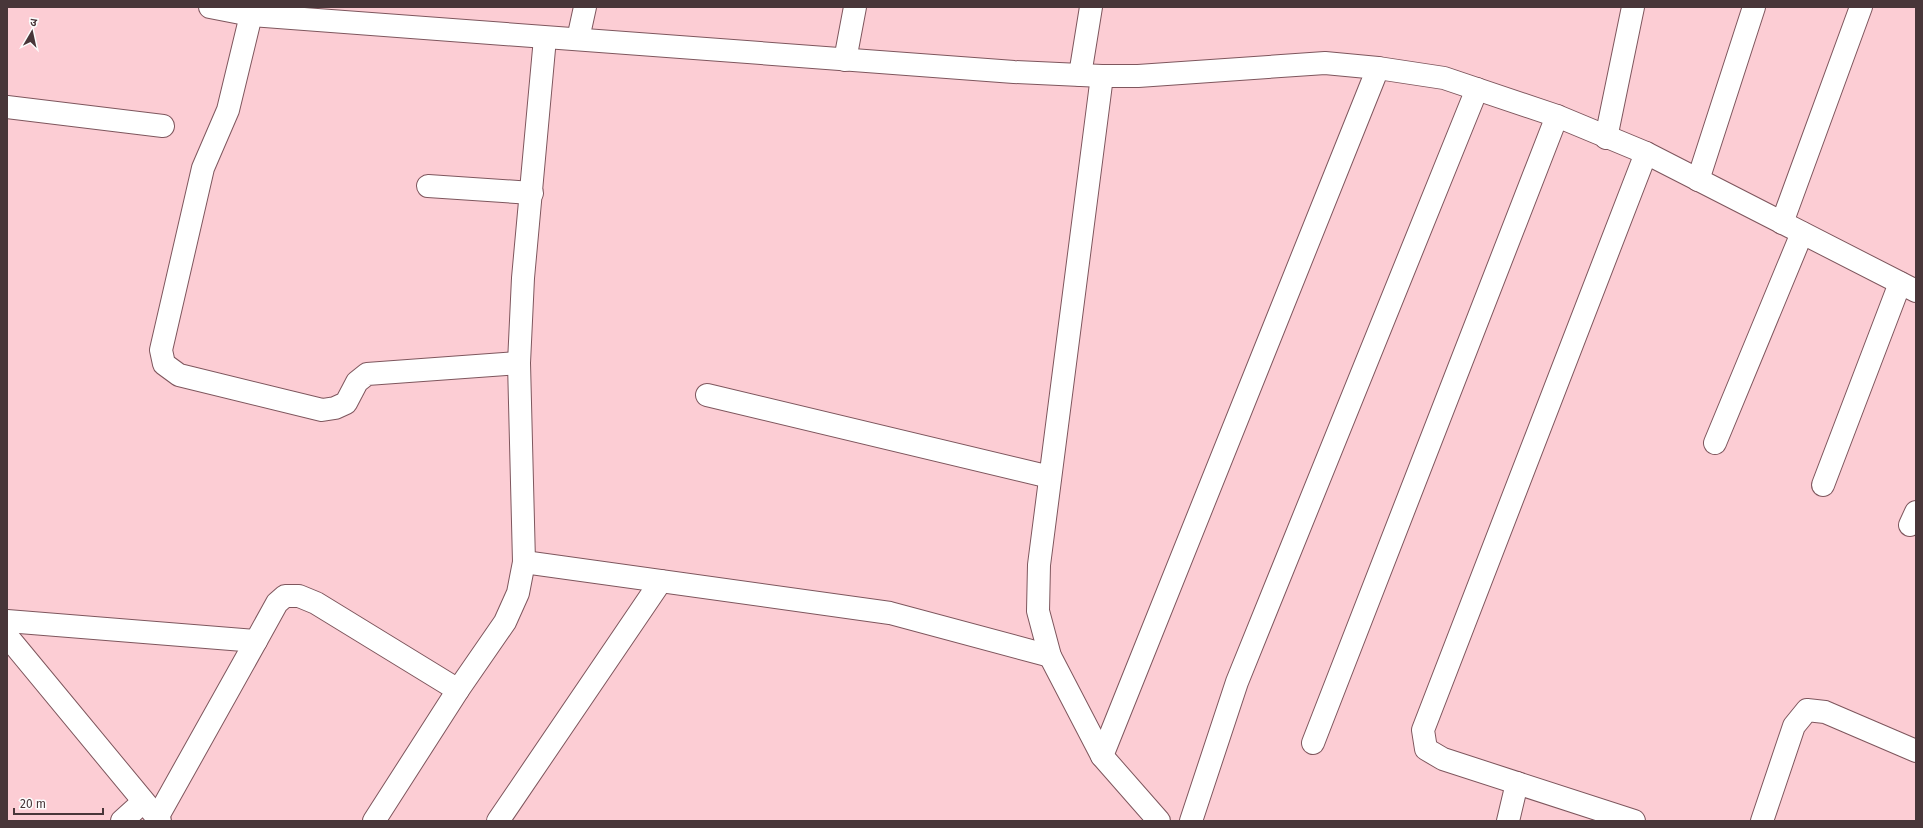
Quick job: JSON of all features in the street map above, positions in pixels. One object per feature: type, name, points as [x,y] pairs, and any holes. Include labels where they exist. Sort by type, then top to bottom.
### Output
[{"type":"street","points":[[210,7],[251,15],[1014,72],[1138,76],[1325,63],[1378,68],[1444,78],[1557,116],[1606,138],[1646,153],[1908,287],[1823,485]]},
{"type":"street","points":[[578,39],[585,7]]},
{"type":"street","points":[[845,60],[855,7]]},
{"type":"street","points":[[1080,75],[1090,7]]},
{"type":"street","points":[[1606,138],[1633,7]]},
{"type":"street","points":[[1698,180],[1754,7]]},
{"type":"street","points":[[1782,223],[1862,7]]},
{"type":"street","points":[[251,15],[228,110],[203,168],[160,350],[164,364],[179,375],[322,410],[346,403],[357,382],[367,374],[519,363]]},
{"type":"street","points":[[374,821],[458,690],[505,622],[518,592],[524,562],[519,363],[523,278],[532,193],[545,38]]},
{"type":"street","points":[[1102,756],[1378,68]]},
{"type":"street","points":[[1102,76],[1039,565],[1038,612],[1050,656],[1102,756],[1159,821]]},
{"type":"street","points":[[1191,821],[1237,682],[1477,89]]},
{"type":"street","points":[[7,107],[163,126]]},
{"type":"street","points":[[1313,743],[1557,116]]},
{"type":"street","points":[[1634,821],[1584,813],[1517,783],[1442,760],[1426,749],[1423,730],[1646,153]]},
{"type":"street","points":[[428,186],[532,193]]},
{"type":"street","points":[[1716,443],[1802,233]]},
{"type":"street","points":[[707,395],[1050,477]]},
{"type":"street","points":[[524,562],[890,612],[1050,656]]},
{"type":"street","points":[[498,821],[661,581]]},
{"type":"street","points":[[7,636],[158,819],[277,603],[285,596],[299,596],[316,603],[458,690]]},
{"type":"street","points":[[7,621],[256,640]]},
{"type":"street","points":[[1762,821],[1794,726],[1807,710],[1825,712],[1916,751]]},
{"type":"street","points":[[1508,821],[1517,783]]},
{"type":"street","points":[[122,821],[143,802]]}]
